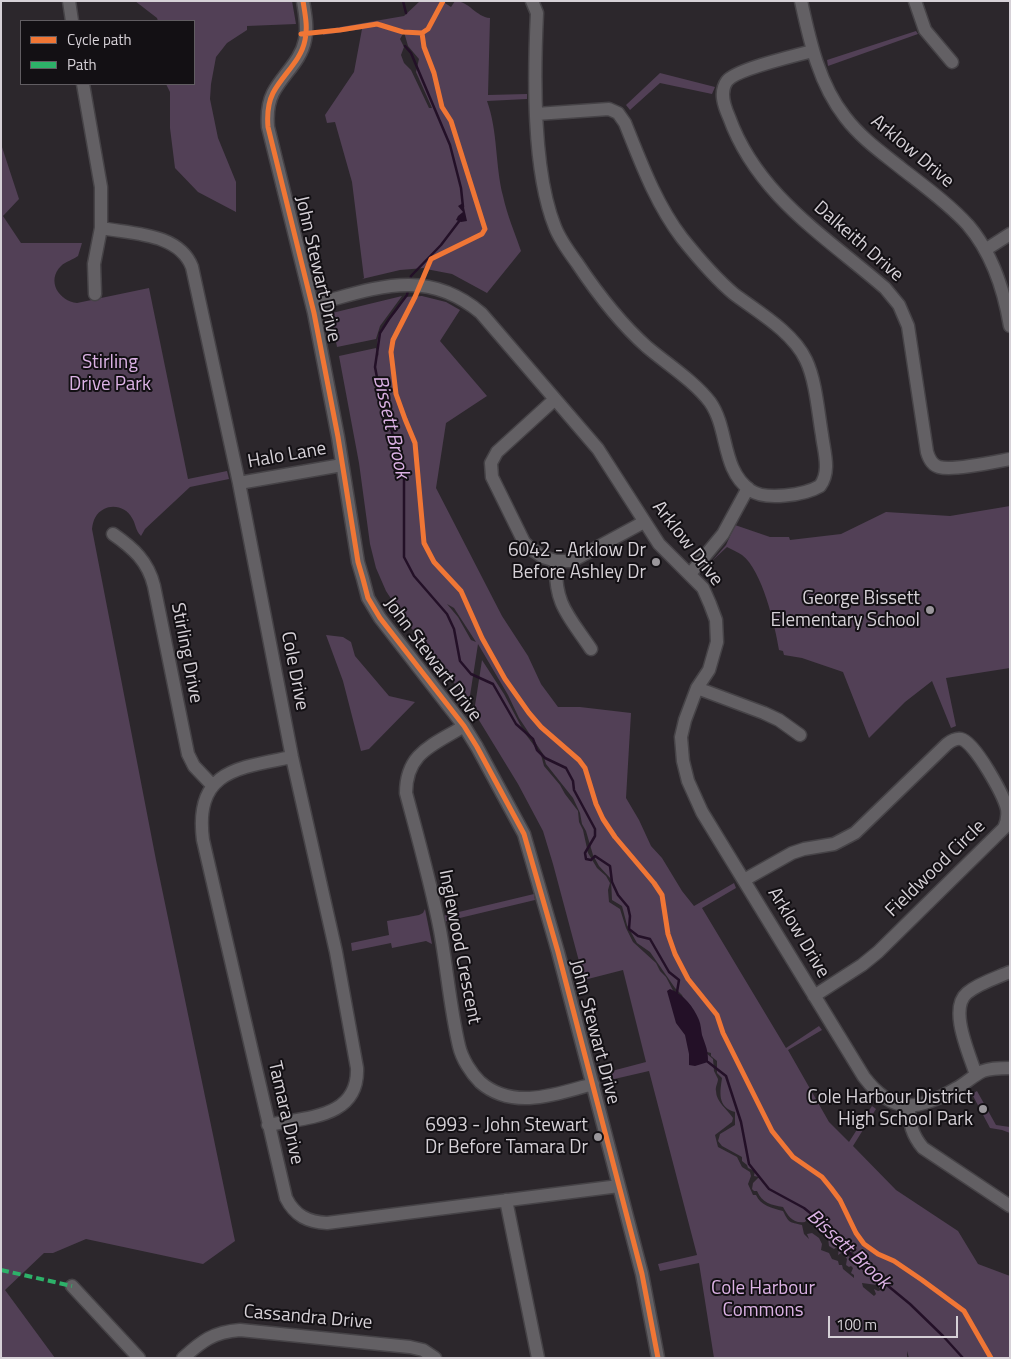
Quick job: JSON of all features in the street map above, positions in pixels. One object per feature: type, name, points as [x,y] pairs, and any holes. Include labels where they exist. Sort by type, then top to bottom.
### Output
[{"type":"street","points":[[69,1],[72,20]]},
{"type":"street","name":"John Stewart Drive","points":[[303,1],[306,20],[305,40],[298,57],[274,92],[268,107],[268,127],[312,305],[358,562],[368,598],[389,631],[464,726],[516,817],[530,851],[642,1274],[658,1358]]},
{"type":"street","points":[[532,1],[537,13],[536,114],[540,161],[549,208],[556,229],[589,282],[623,322],[646,346],[694,386],[710,404],[720,422],[726,450],[732,466],[737,476],[748,488],[759,494],[778,496],[817,488],[824,479],[826,461],[812,379],[806,360],[790,338],[754,307],[734,294],[717,278],[682,238],[664,212],[653,191],[625,123],[618,113],[607,109],[536,114]]},
{"type":"street","name":"Arklow Drive","points":[[801,1],[812,51],[831,96],[845,117],[867,141],[968,226],[985,250],[1004,294],[1010,326]]},
{"type":"street","points":[[915,1],[926,30],[952,62]]},
{"type":"street","name":"Dalkeith Drive","points":[[812,51],[739,72],[727,81],[722,93],[738,140],[755,169],[780,198],[885,288],[898,305],[908,326],[929,459],[935,465],[948,468],[1010,459]]},
{"type":"street","points":[[83,85],[99,172],[101,201],[101,228],[94,264],[95,294]]},
{"type":"street","name":"Cole Drive","points":[[101,228],[169,241],[179,248],[190,263],[239,483],[292,757],[336,952],[357,1076],[353,1093],[349,1100],[330,1112],[268,1125]]},
{"type":"street","points":[[985,250],[1010,234]]},
{"type":"street","name":"Arklow Drive","points":[[312,305],[383,287],[407,284],[439,289],[468,302],[481,313],[606,460],[659,544],[703,588],[716,620],[717,642],[709,670],[697,688],[682,732],[681,748],[686,774],[699,806],[870,1086],[889,1101],[909,1106]]},
{"type":"street","points":[[554,400],[497,452],[492,459],[490,468],[492,477],[524,542],[538,554],[556,561],[568,561],[579,559],[644,522]]},
{"type":"street","name":"Halo Lane","points":[[239,483],[342,465]]},
{"type":"street","points":[[690,574],[722,534],[748,488]]},
{"type":"street","name":"Stirling Drive","points":[[113,534],[134,549],[150,571],[188,754],[194,766],[213,786]]},
{"type":"street","points":[[556,561],[555,580],[563,608],[591,649]]},
{"type":"street","points":[[697,688],[764,713],[779,720],[800,735]]},
{"type":"street","name":"Inglewood Crescent","points":[[464,726],[417,757],[410,768],[406,782],[406,793],[439,926],[459,1047],[470,1070],[481,1082],[493,1090],[510,1096],[525,1099],[541,1097],[593,1084]]},
{"type":"street","name":"Fieldwood Circle","points":[[744,880],[792,853],[834,844],[855,833],[947,744],[954,740],[964,740],[971,745],[989,773],[1006,807],[1007,820],[1004,828],[878,952],[854,971],[814,996]]},
{"type":"street","name":"Tamara Drive","points":[[292,757],[226,774],[213,786],[206,797],[202,806],[201,817],[203,840],[268,1125],[286,1198],[296,1213],[311,1221],[336,1222],[618,1186]]},
{"type":"street","points":[[976,1075],[960,1022],[960,1004],[964,996],[970,991],[1010,972]]},
{"type":"street","points":[[1010,1068],[984,1071],[949,1092],[909,1106],[910,1124],[914,1135],[923,1148],[1010,1206]]},
{"type":"street","points":[[506,1200],[538,1358]]},
{"type":"street","points":[[72,1286],[139,1358]]},
{"type":"street","name":"Cassandra Drive","points":[[183,1358],[204,1340],[215,1334],[240,1330],[410,1347],[423,1350],[435,1358]]},
{"type":"green space","points":[[135,1],[292,1],[296,24],[247,26],[247,30],[227,43],[216,57],[210,99],[218,138],[236,182],[236,212],[198,192],[175,168],[170,128],[170,92],[166,85],[195,85],[195,20],[158,20]]},
{"type":"green space","points":[[420,1],[442,1],[451,7],[455,1],[490,18],[488,95],[527,94],[527,99],[487,101],[493,124],[500,184],[521,251],[487,293],[452,274],[426,269],[428,265],[424,268],[400,270],[362,279],[364,278],[352,182],[335,122],[327,123],[325,115],[354,72],[362,29],[323,35],[323,30],[404,16]],"holes":[[[404,32],[408,46],[419,59],[416,72],[432,108],[429,108],[411,70],[404,63],[401,55],[404,47],[400,39]]]},
{"type":"green space","points":[[916,31],[918,34],[828,66],[827,60]]},
{"type":"green space","points":[[660,73],[715,87],[712,94],[660,83],[630,110],[626,105]]},
{"type":"green space","name":"Stirling Drive Park","points":[[1,144],[19,199],[3,216],[21,243],[82,243],[78,256],[63,264],[57,272],[55,284],[60,294],[77,303],[149,288],[188,479],[227,471],[229,479],[190,487],[145,529],[141,536],[130,515],[124,509],[116,507],[104,509],[99,513],[94,520],[92,529],[156,860],[235,1241],[203,1264],[86,1239],[53,1253],[44,1253],[5,1290],[55,1358],[1,1358]]},
{"type":"green space","points":[[402,296],[380,326],[376,339],[337,347],[331,317],[332,313]]},
{"type":"green space","name":"Cole Harbour Commons","points":[[422,296],[446,302],[460,310],[440,341],[487,396],[446,423],[436,488],[502,616],[528,656],[541,684],[558,707],[580,707],[631,713],[626,798],[651,846],[662,858],[682,891],[694,906],[734,883],[736,888],[702,908],[786,1048],[819,1026],[822,1030],[788,1050],[829,1122],[849,1142],[872,1106],[876,1109],[853,1146],[896,1190],[958,1231],[978,1264],[1010,1276],[1010,1358],[909,1358],[907,1351],[907,1358],[714,1358],[699,1263],[660,1271],[658,1264],[697,1255],[649,1071],[610,1080],[608,1072],[646,1062],[623,970],[584,980],[543,831],[518,784],[474,712],[482,660],[504,694],[524,732],[541,755],[544,766],[578,811],[579,822],[583,830],[588,853],[597,868],[606,876],[610,883],[608,890],[609,902],[620,909],[633,942],[656,963],[666,977],[705,1052],[713,1059],[714,1071],[718,1079],[717,1095],[720,1102],[733,1118],[732,1122],[715,1135],[718,1147],[737,1157],[742,1167],[750,1172],[751,1176],[748,1184],[753,1195],[756,1195],[767,1206],[783,1211],[790,1221],[802,1225],[804,1234],[809,1239],[807,1234],[812,1233],[819,1238],[822,1244],[821,1250],[829,1253],[832,1259],[838,1261],[839,1265],[842,1265],[843,1269],[854,1278],[854,1275],[851,1273],[853,1268],[846,1265],[847,1259],[845,1256],[847,1255],[852,1259],[854,1254],[852,1251],[850,1253],[846,1250],[838,1255],[839,1249],[844,1246],[843,1241],[834,1249],[829,1246],[828,1238],[832,1237],[824,1236],[823,1231],[817,1230],[818,1221],[822,1219],[818,1215],[810,1216],[805,1222],[797,1222],[789,1216],[783,1207],[764,1201],[757,1191],[752,1189],[753,1183],[759,1177],[754,1176],[755,1171],[748,1168],[742,1161],[742,1157],[722,1146],[718,1141],[720,1134],[735,1125],[735,1112],[729,1110],[722,1103],[720,1094],[722,1078],[717,1073],[717,1061],[711,1056],[711,1053],[707,1052],[682,995],[650,952],[637,943],[627,925],[622,906],[612,900],[611,879],[599,866],[593,855],[580,813],[573,798],[546,764],[543,754],[519,718],[508,695],[478,644],[469,702],[405,620],[386,591],[376,568],[370,544],[359,463],[339,356],[376,348],[379,357],[378,337],[385,324],[400,306],[404,297]],"holes":[[[447,604],[454,608],[476,642],[471,640],[458,617]],[[862,1283],[877,1285],[881,1290],[874,1289],[876,1294],[874,1296],[863,1287]]]},
{"type":"green space","points":[[1010,506],[1010,668],[946,678],[956,726],[951,728],[932,681],[905,702],[869,738],[843,672],[802,658],[784,655],[783,651],[779,650],[766,599],[756,573],[749,562],[742,555],[727,547],[712,561],[726,545],[735,525],[770,537],[789,537],[790,540],[841,534],[886,512],[950,516]]},
{"type":"green space","points":[[326,635],[343,637],[351,642],[355,656],[389,696],[415,702],[369,749],[361,751],[343,681]]},
{"type":"green space","points":[[534,894],[535,900],[443,922],[442,916]]},
{"type":"green space","points":[[425,909],[432,944],[426,941],[392,948],[391,943],[352,951],[351,943],[389,935],[387,921],[419,915]]},
{"type":"green space","name":"Cole Harbour District High School Park","points":[[977,1091],[996,1125],[1010,1127],[1010,1133],[990,1128],[972,1094]]},
{"type":"shaded area","points":[[463,203],[467,221],[461,222],[456,220],[463,212],[458,206]]},
{"type":"shaded area","points":[[670,989],[684,998],[697,1015],[708,1054],[708,1062],[695,1066],[689,1065],[685,1035],[676,1023],[667,991]]},
{"type":"waterway","name":"Bissett Brook","points":[[403,1],[406,13]]},
{"type":"waterway","name":"Bissett Brook","points":[[405,46],[411,53],[450,145],[461,188],[463,207]]},
{"type":"waterway","name":"Bissett Brook","points":[[410,282],[411,276],[441,245],[460,220]]},
{"type":"waterway","name":"Bissett Brook","points":[[408,290],[407,295],[380,333],[375,367],[379,388],[404,473],[404,557],[414,576],[447,614],[454,629],[460,661],[471,674],[493,684],[516,724],[533,739],[537,750],[545,758],[566,768],[573,781],[574,790],[595,829],[595,836],[585,853],[586,859],[591,860],[595,856],[610,866],[612,882],[618,895],[628,907],[630,916],[629,929],[638,936],[650,939],[669,972],[679,980],[677,992]]},
{"type":"waterway","name":"Bissett Brook","points":[[708,1062],[726,1076],[741,1122],[749,1164],[769,1189],[804,1208],[830,1229],[863,1269],[876,1276],[910,1304],[963,1358]]},
{"type":"marked path","points":[[1,1270],[72,1286]]},
{"type":"cycle path","points":[[303,1],[306,25],[303,48],[271,97],[268,109],[268,127],[314,313],[338,437],[358,562],[368,598],[380,618],[464,726],[524,834],[558,952],[642,1274],[658,1358]]},
{"type":"cycle path","points":[[301,34],[377,24],[403,32],[422,33],[428,29],[443,1]]},
{"type":"cycle path","points":[[422,33],[424,47],[434,73],[442,107],[451,121],[485,229],[482,234],[431,259],[415,297],[393,340],[391,352],[396,394],[415,443],[424,543],[434,562],[461,591],[482,638],[505,679],[541,727],[579,760],[585,768],[596,804],[603,819],[615,837],[662,895],[668,934],[675,954],[688,979],[717,1015],[723,1033],[772,1131],[793,1157],[822,1177],[831,1188],[840,1200],[856,1233],[864,1244],[878,1254],[894,1261],[964,1311],[991,1358]]},
{"type":"place","name":"6042 - Arklow Dr Before Ashley Dr","points":[[656,562]]},
{"type":"place","name":"George Bissett Elementary School","points":[[930,610]]},
{"type":"place","name":"Cole Harbour District High School Park","points":[[983,1109]]},
{"type":"place","name":"6993 - John Stewart Dr Before Tamara Dr","points":[[598,1137]]}]
